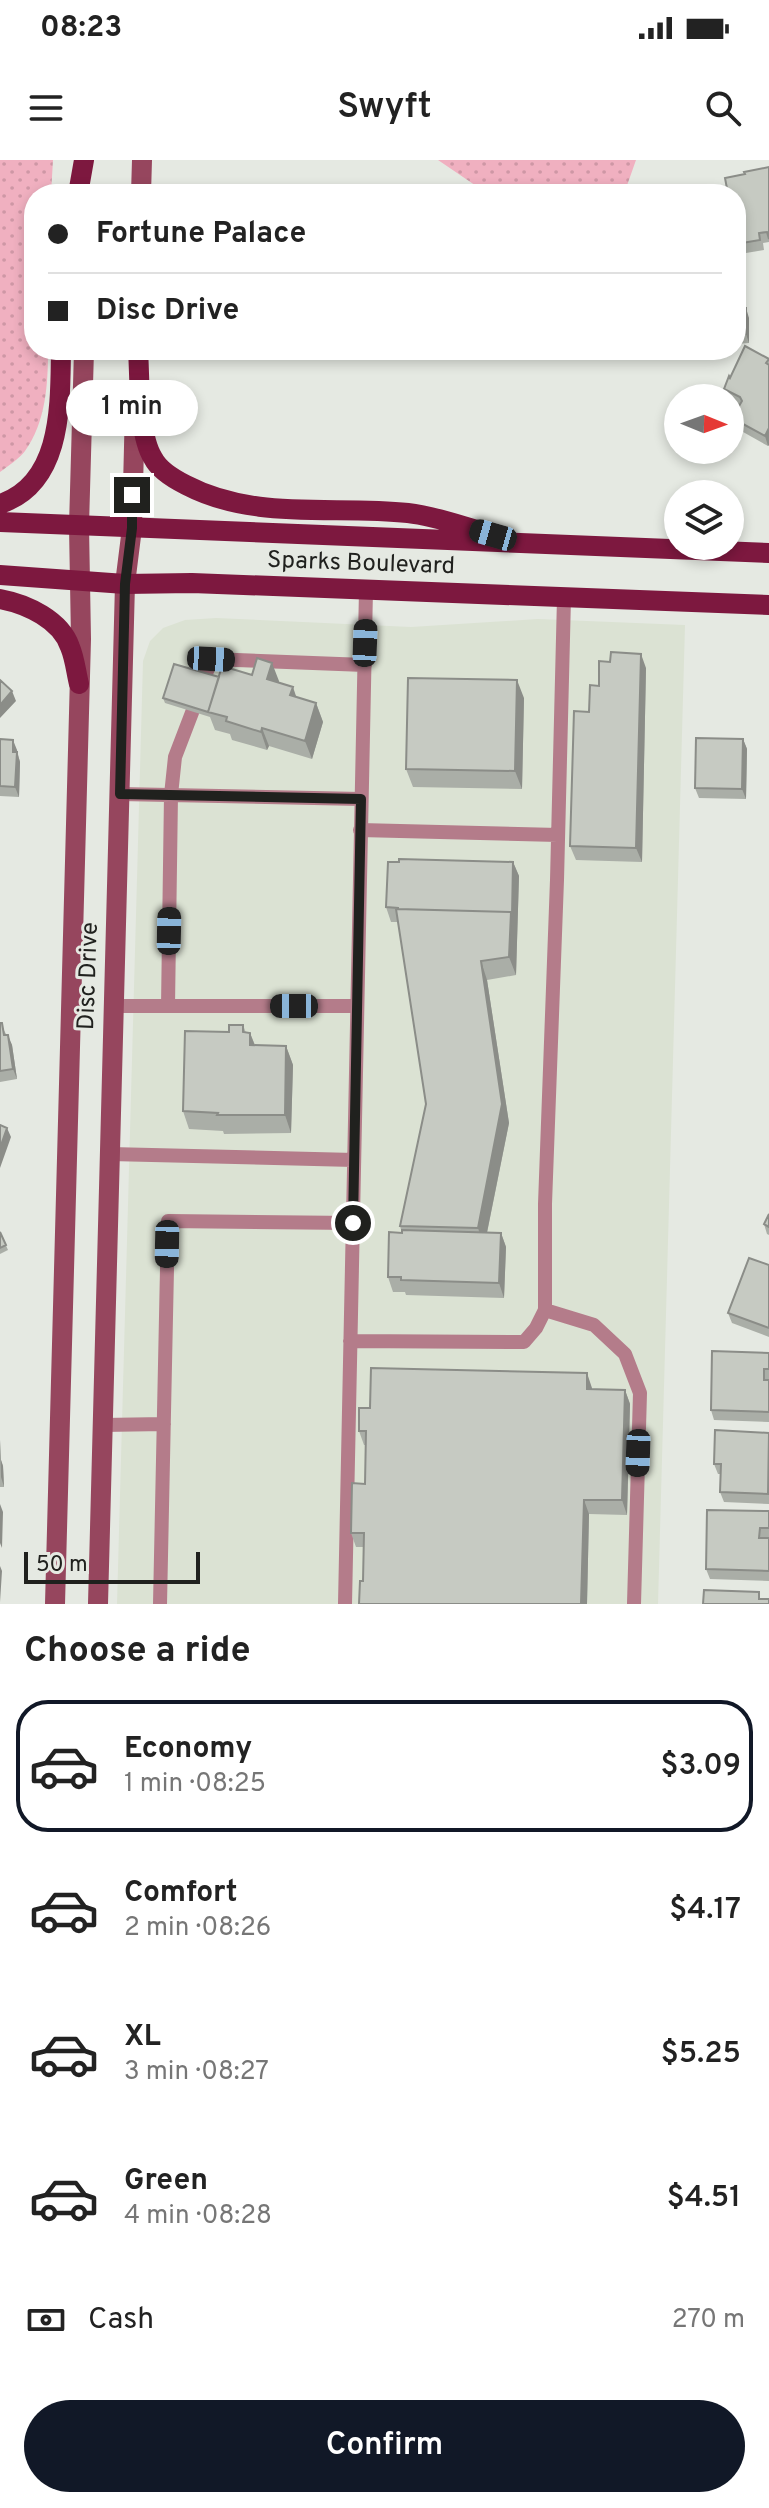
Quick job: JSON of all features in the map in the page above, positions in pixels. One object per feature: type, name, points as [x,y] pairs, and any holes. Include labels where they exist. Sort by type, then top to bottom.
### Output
[{"type":"main road","points":[[81,184],[87,160]]},
{"type":"main road","points":[[87,160],[88,184]]},
{"type":"main road","points":[[141,184],[142,160]]},
{"type":"main road","points":[[0,504],[16,499],[34,481],[47,459],[58,420],[61,360]]},
{"type":"main road","name":"Disc Drive","points":[[55,1604],[79,684],[78,581],[84,360]]},
{"type":"main road","name":"Disc Drive","points":[[98,1604],[125,584],[132,528],[137,360]]},
{"type":"main road","points":[[138,360],[144,438],[154,460],[175,479],[198,491],[257,508],[410,513],[522,543]]},
{"type":"main road","name":"Sparks Boulevard","points":[[0,522],[769,553]]},
{"type":"main road","name":"Sparks Boulevard","points":[[0,575],[125,584],[192,583],[769,605]]},
{"type":"main road","points":[[0,599],[30,608],[61,630],[70,645],[79,684]]},
{"type":"lane","points":[[345,1604],[366,590]]},
{"type":"lane","points":[[350,1341],[524,1342],[545,1310],[545,1204],[564,598]]},
{"type":"lane","points":[[204,680],[211,659],[365,665]]},
{"type":"lane","points":[[168,1006],[171,795],[175,757],[193,710]]},
{"type":"lane","points":[[120,794],[361,799]]},
{"type":"lane","points":[[360,830],[558,835]]},
{"type":"lane","points":[[114,1006],[357,1006]]},
{"type":"lane","points":[[110,1154],[354,1160]]},
{"type":"lane","points":[[160,1604],[168,1221],[353,1223]]},
{"type":"lane","points":[[545,1310],[594,1325],[625,1354],[640,1393],[634,1604]]},
{"type":"lane","points":[[103,1425],[164,1424]]},
{"type":"shaded area","points":[[0,160],[53,160],[52,184],[24,184],[24,360],[48,360],[42,415],[25,451],[0,472]]},
{"type":"shaded area","points":[[438,160],[636,160],[628,184],[473,184]]},
{"type":"shaded area","points":[[216,618],[411,627],[538,619],[685,625],[658,1604],[117,1604],[143,661],[150,641],[163,628],[185,620]]},
{"type":"building","points":[[769,167],[769,239],[767,232],[759,233],[760,240],[746,242],[746,184],[726,184],[725,178]]},
{"type":"building","points":[[746,347],[769,359],[766,363],[769,365],[769,428],[765,436],[744,425],[744,384],[726,384],[738,360],[746,360]]},
{"type":"building","points":[[611,652],[641,654],[636,848],[570,846],[574,711],[589,712],[590,685],[599,686],[599,661],[610,662]]},
{"type":"building","points":[[257,658],[272,663],[267,679],[293,687],[290,695],[316,703],[305,741],[262,728],[261,732],[208,712],[222,666],[252,675]]},
{"type":"building","points":[[174,664],[219,677],[208,712],[163,698]]},
{"type":"building","points":[[408,678],[517,680],[515,771],[406,769]]},
{"type":"building","points":[[0,680],[12,691],[0,705]]},
{"type":"building","points":[[696,738],[743,739],[742,789],[695,788]]},
{"type":"building","points":[[0,739],[13,740],[13,752],[17,752],[15,787],[0,786]]},
{"type":"building","points":[[399,859],[513,862],[512,916],[511,912],[386,907],[388,862],[399,862]]},
{"type":"building","points":[[396,909],[511,912],[509,957],[481,961],[502,1104],[478,1228],[400,1226],[426,1104]]},
{"type":"building","points":[[0,1023],[4,1035],[8,1035],[13,1069],[0,1071]]},
{"type":"building","points":[[229,1025],[243,1025],[243,1032],[250,1033],[250,1045],[286,1046],[285,1115],[217,1115],[183,1111],[185,1031],[229,1032]]},
{"type":"building","points":[[0,1125],[7,1128],[0,1148]]},
{"type":"building","points":[[402,1230],[501,1233],[499,1283],[388,1277],[389,1232],[402,1233]]},
{"type":"building","points":[[0,1232],[6,1245],[0,1248]]},
{"type":"building","points":[[749,1258],[769,1265],[769,1328],[728,1313]]},
{"type":"building","points":[[712,1351],[769,1353],[769,1369],[764,1369],[764,1380],[769,1380],[769,1412],[711,1410]]},
{"type":"building","points":[[371,1368],[587,1373],[587,1389],[625,1390],[622,1500],[584,1500],[581,1604],[359,1604],[364,1533],[351,1533],[352,1483],[365,1484],[366,1431],[359,1431],[359,1408],[370,1408]]},
{"type":"building","points":[[715,1430],[769,1433],[768,1494],[720,1492],[721,1464],[714,1464]]},
{"type":"building","points":[[707,1510],[769,1511],[769,1528],[760,1528],[759,1538],[769,1538],[769,1571],[706,1569]]},
{"type":"building","points":[[704,1590],[759,1592],[759,1599],[769,1599],[769,1604],[703,1604]]},
{"type":"route","points":[[132,495],[132,528],[125,584],[120,794],[361,799],[353,1223]]}]
